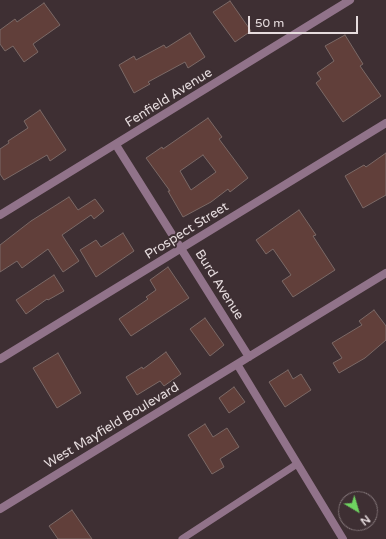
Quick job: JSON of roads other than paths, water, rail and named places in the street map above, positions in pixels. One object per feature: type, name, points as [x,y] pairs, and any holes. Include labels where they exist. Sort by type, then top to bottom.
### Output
[{"type":"street","name":"Fenfield Avenue","points":[[0,215],[350,0]]},
{"type":"street","name":"Prospect Street","points":[[0,359],[386,123]]},
{"type":"street","name":"Burd Avenue","points":[[116,144],[249,357]]},
{"type":"street","points":[[249,357],[386,273]]},
{"type":"street","name":"West Mayfield Boulevard","points":[[0,509],[249,357]]},
{"type":"street","points":[[237,364],[343,539]]},
{"type":"lane","points":[[182,539],[297,464]]}]
